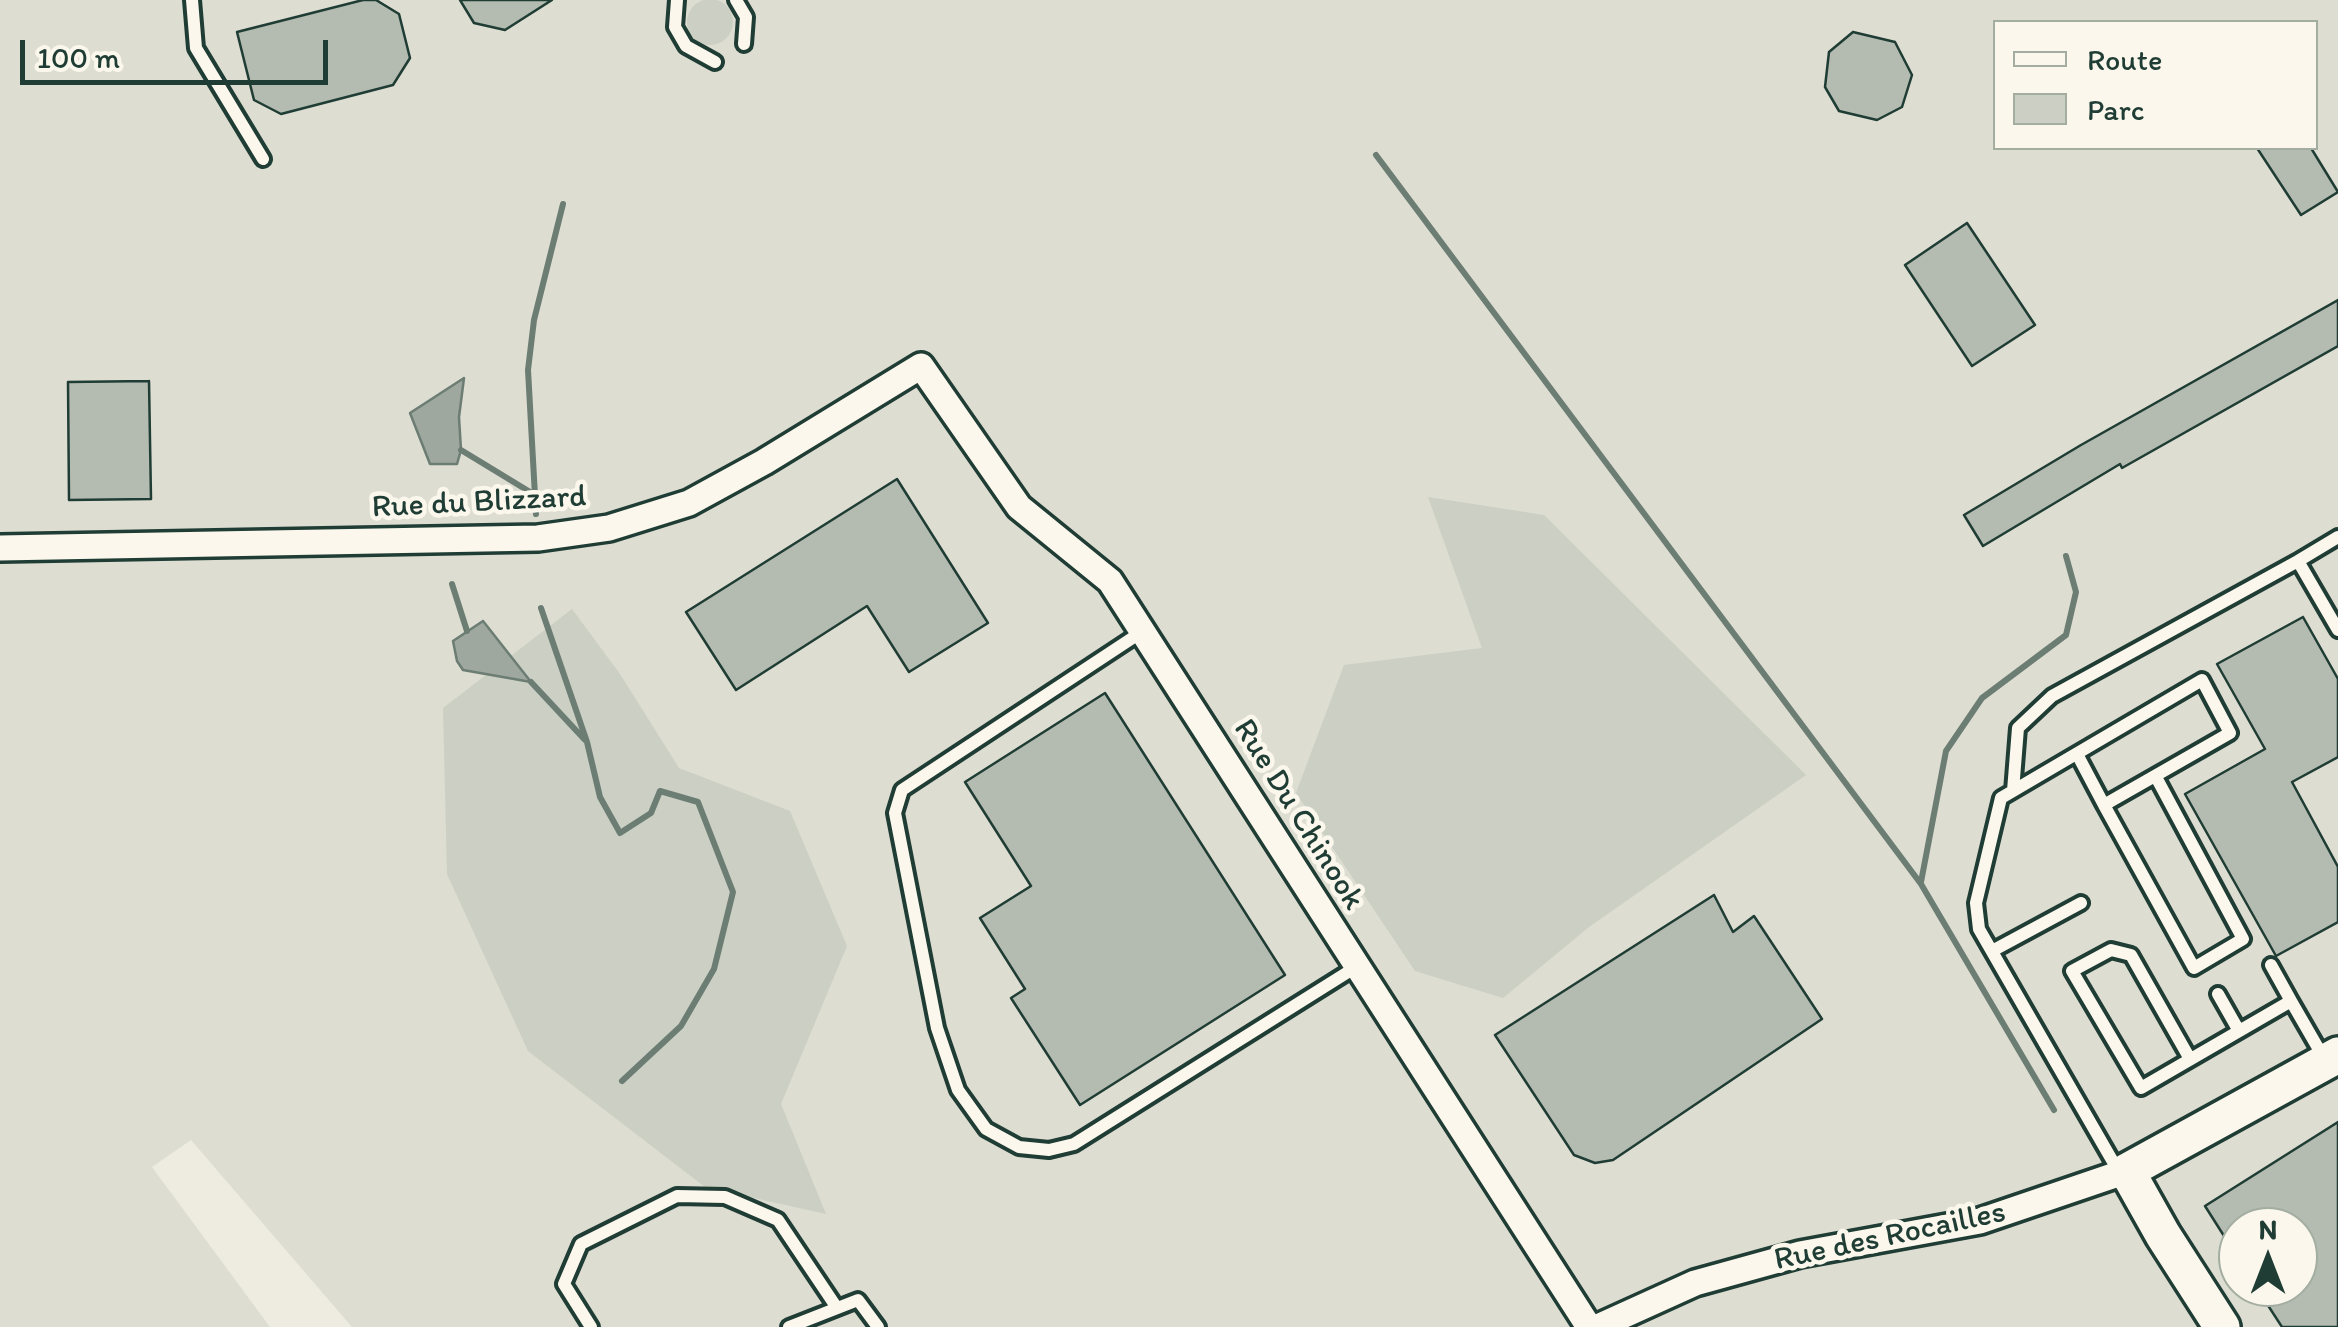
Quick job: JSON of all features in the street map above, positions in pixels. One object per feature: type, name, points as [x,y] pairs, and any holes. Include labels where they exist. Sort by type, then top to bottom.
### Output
[{"type":"street","name":"Rue du Blizzard","points":[[0,548],[538,538],[609,528],[689,503],[921,366]]},
{"type":"street","name":"Rue Du Chinook","points":[[921,366],[1019,507],[1110,581],[1588,1327]]},
{"type":"street","name":"Rue des Rocailles","points":[[1598,1327],[1695,1284],[1800,1254],[1980,1222],[2124,1172],[2332,1058]]},
{"type":"street","points":[[2124,1172],[2222,1327]]},
{"type":"lane","points":[[192,0],[196,48],[262,159]]},
{"type":"lane","points":[[677,0],[675,27],[686,46],[715,62]]},
{"type":"lane","points":[[736,0],[746,17],[744,44]]},
{"type":"lane","points":[[2013,791],[2018,728],[2052,696],[2338,537]]},
{"type":"lane","points":[[2298,560],[2338,630]]},
{"type":"lane","points":[[1143,632],[902,790],[895,813],[898,831],[937,1028],[958,1090],[986,1130],[1019,1147],[1049,1150],[1074,1144],[1356,967]]},
{"type":"lane","points":[[2104,804],[2230,733],[2202,680],[2001,798],[1976,902],[1979,929],[2124,1172]]},
{"type":"lane","points":[[2077,754],[2194,968],[2243,939],[2156,777]]},
{"type":"lane","points":[[1992,951],[2081,903]]},
{"type":"lane","points":[[2190,1059],[2131,956],[2110,950],[2072,972],[2141,1088],[2291,1002]]},
{"type":"lane","points":[[2271,965],[2291,1002],[2332,1058]]},
{"type":"lane","points":[[2218,994],[2239,1031]]},
{"type":"lane","points":[[591,1327],[564,1284],[582,1244],[677,1196],[725,1197],[778,1220],[836,1308]]},
{"type":"lane","points":[[789,1327],[858,1300],[878,1327]]},
{"type":"shaded area","points":[[0,0],[2338,0],[2338,1327],[352,1327],[191,1140],[152,1167],[270,1327],[0,1327]]},
{"type":"shaded area","points":[[464,378],[457,464],[430,464],[410,413]]},
{"type":"shaded area","points":[[483,621],[531,682],[463,670],[453,641]]},
{"type":"green space","points":[[710,-1],[726,6],[733,22],[726,38],[710,45],[694,38],[687,22],[694,6]]},
{"type":"green space","points":[[1428,497],[1544,515],[1806,775],[1589,927],[1503,998],[1415,971],[1296,793],[1344,665],[1482,648]]},
{"type":"green space","points":[[572,609],[620,674],[679,768],[790,811],[847,946],[781,1104],[826,1214],[705,1187],[528,1051],[447,874],[443,708]]},
{"type":"building","points":[[376,0],[399,14],[410,58],[393,85],[281,114],[254,100],[237,32]]},
{"type":"building","points":[[460,0],[552,0],[505,30],[474,23]]},
{"type":"building","points":[[1853,32],[1895,42],[1912,75],[1902,107],[1877,120],[1839,111],[1825,87],[1829,52]]},
{"type":"building","points":[[2258,150],[2312,150],[2338,192],[2301,215]]},
{"type":"building","points":[[1967,223],[2035,325],[1972,366],[1905,265]]},
{"type":"building","points":[[2338,300],[2338,346],[2122,468],[2120,464],[1983,546],[1964,515]]},
{"type":"building","points":[[149,381],[151,499],[69,500],[68,382]]},
{"type":"building","points":[[897,479],[988,623],[909,672],[867,606],[736,690],[686,612]]},
{"type":"building","points":[[2303,617],[2338,679],[2338,757],[2292,782],[2338,867],[2338,922],[2276,956],[2185,794],[2265,749],[2217,664]]},
{"type":"building","points":[[1105,693],[1285,975],[1080,1105],[1011,998],[1025,989],[980,918],[1031,886],[965,782]]},
{"type":"building","points":[[1714,895],[1733,932],[1754,916],[1822,1019],[1613,1160],[1595,1163],[1574,1155],[1495,1035]]},
{"type":"building","points":[[2338,1122],[2338,1327],[2282,1327],[2269,1307],[2318,1307],[2318,1207],[2218,1207],[2218,1226],[2205,1206]]},
{"type":"waterway","points":[[1376,155],[1921,884],[2054,1110]]},
{"type":"waterway","points":[[536,514],[528,370],[534,320],[563,204]]},
{"type":"waterway","points":[[461,450],[535,495]]},
{"type":"waterway","points":[[1921,882],[1946,751],[1982,698],[2066,635],[2076,592],[2066,556]]},
{"type":"waterway","points":[[452,584],[467,631]]},
{"type":"waterway","points":[[541,608],[587,742],[600,797],[620,833],[651,813],[660,791],[698,802],[733,892],[714,969],[681,1026],[622,1081]]},
{"type":"waterway","points":[[531,682],[585,740]]}]
